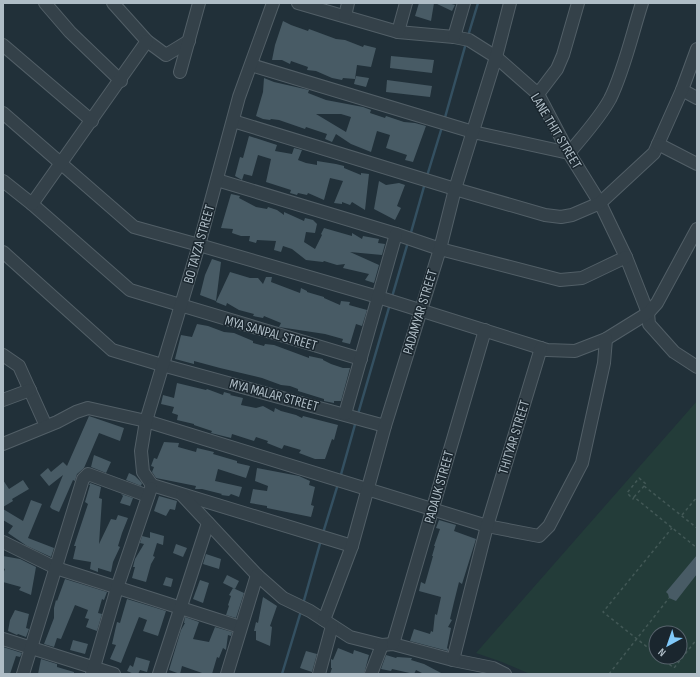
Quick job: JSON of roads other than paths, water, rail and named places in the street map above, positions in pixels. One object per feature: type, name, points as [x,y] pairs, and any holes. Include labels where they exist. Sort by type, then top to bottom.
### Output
[{"type":"street","points":[[45,3],[70,32],[121,81]]},
{"type":"street","points":[[113,3],[147,42],[166,55],[189,41]]},
{"type":"street","points":[[180,72],[199,3]]},
{"type":"street","name":"BO TAYZA STREET","points":[[150,490],[143,472],[142,451],[146,421],[199,245],[239,97],[273,3]]},
{"type":"street","name":"LANE THIT STREET","points":[[298,3],[398,32],[454,37],[469,40],[496,57],[538,94],[569,153],[600,203],[626,257],[648,313],[649,324],[674,352],[697,366]]},
{"type":"street","points":[[345,16],[348,3]]},
{"type":"street","points":[[398,32],[406,3]]},
{"type":"street","points":[[454,37],[464,3]]},
{"type":"street","name":"PADAMYAR STREET","points":[[319,674],[328,623],[352,546],[385,426],[440,249],[455,189],[496,57],[510,3]]},
{"type":"street","points":[[538,94],[557,69],[563,55],[578,3]]},
{"type":"street","points":[[251,65],[473,132],[569,153],[601,114],[617,83],[642,3]]},
{"type":"street","points":[[32,204],[121,81],[147,42]]},
{"type":"street","points":[[3,45],[92,121]]},
{"type":"street","points":[[233,122],[455,189],[546,215],[561,217],[572,215],[600,203],[654,153],[682,90],[697,49]]},
{"type":"street","points":[[682,90],[697,98]]},
{"type":"street","points":[[3,113],[134,227],[378,297],[547,350],[575,351],[606,339],[648,313],[657,303],[697,229]]},
{"type":"street","points":[[658,144],[697,164]]},
{"type":"street","points":[[217,180],[396,234],[440,249],[560,280],[582,278],[626,257]]},
{"type":"street","name":"MYA SANPAL STREET","points":[[3,181],[32,204],[130,290],[361,359]]},
{"type":"street","points":[[345,414],[396,234]]},
{"type":"street","name":"MYA MALAR STREET","points":[[3,252],[112,350],[385,426]]},
{"type":"street","name":"PADAUK STREET","points":[[371,674],[388,644],[433,509],[486,330]]},
{"type":"street","points":[[3,444],[88,408],[146,421],[487,526],[539,536],[549,526],[582,463],[604,363],[606,339]]},
{"type":"street","name":"THITYAR STREET","points":[[453,660],[487,526],[541,348]]},
{"type":"street","points":[[3,355],[19,366],[46,426]]},
{"type":"street","points":[[3,400],[30,390]]},
{"type":"street","points":[[23,674],[85,476],[88,474],[150,490],[182,495],[352,546]]},
{"type":"street","points":[[93,671],[117,588],[150,490]]},
{"type":"street","points":[[182,495],[257,574],[283,598],[310,611],[350,637],[388,644],[493,668],[505,674]]},
{"type":"street","points":[[159,674],[208,522]]},
{"type":"street","points":[[3,542],[56,568],[240,627]]},
{"type":"street","points":[[227,674],[257,574]]},
{"type":"street","points":[[3,639],[31,647],[93,671],[114,674]]},
{"type":"waterway","points":[[468,36],[478,3]]},
{"type":"waterway","points":[[444,121],[466,43]]},
{"type":"waterway","points":[[427,176],[442,127]]},
{"type":"waterway","points":[[410,236],[425,183]]},
{"type":"waterway","points":[[392,297],[408,242]]},
{"type":"waterway","points":[[358,414],[390,304]]},
{"type":"waterway","points":[[340,478],[356,421]]},
{"type":"waterway","points":[[323,533],[338,484]]},
{"type":"waterway","points":[[303,604],[321,540]]},
{"type":"waterway","points":[[282,674],[301,611]]}]
